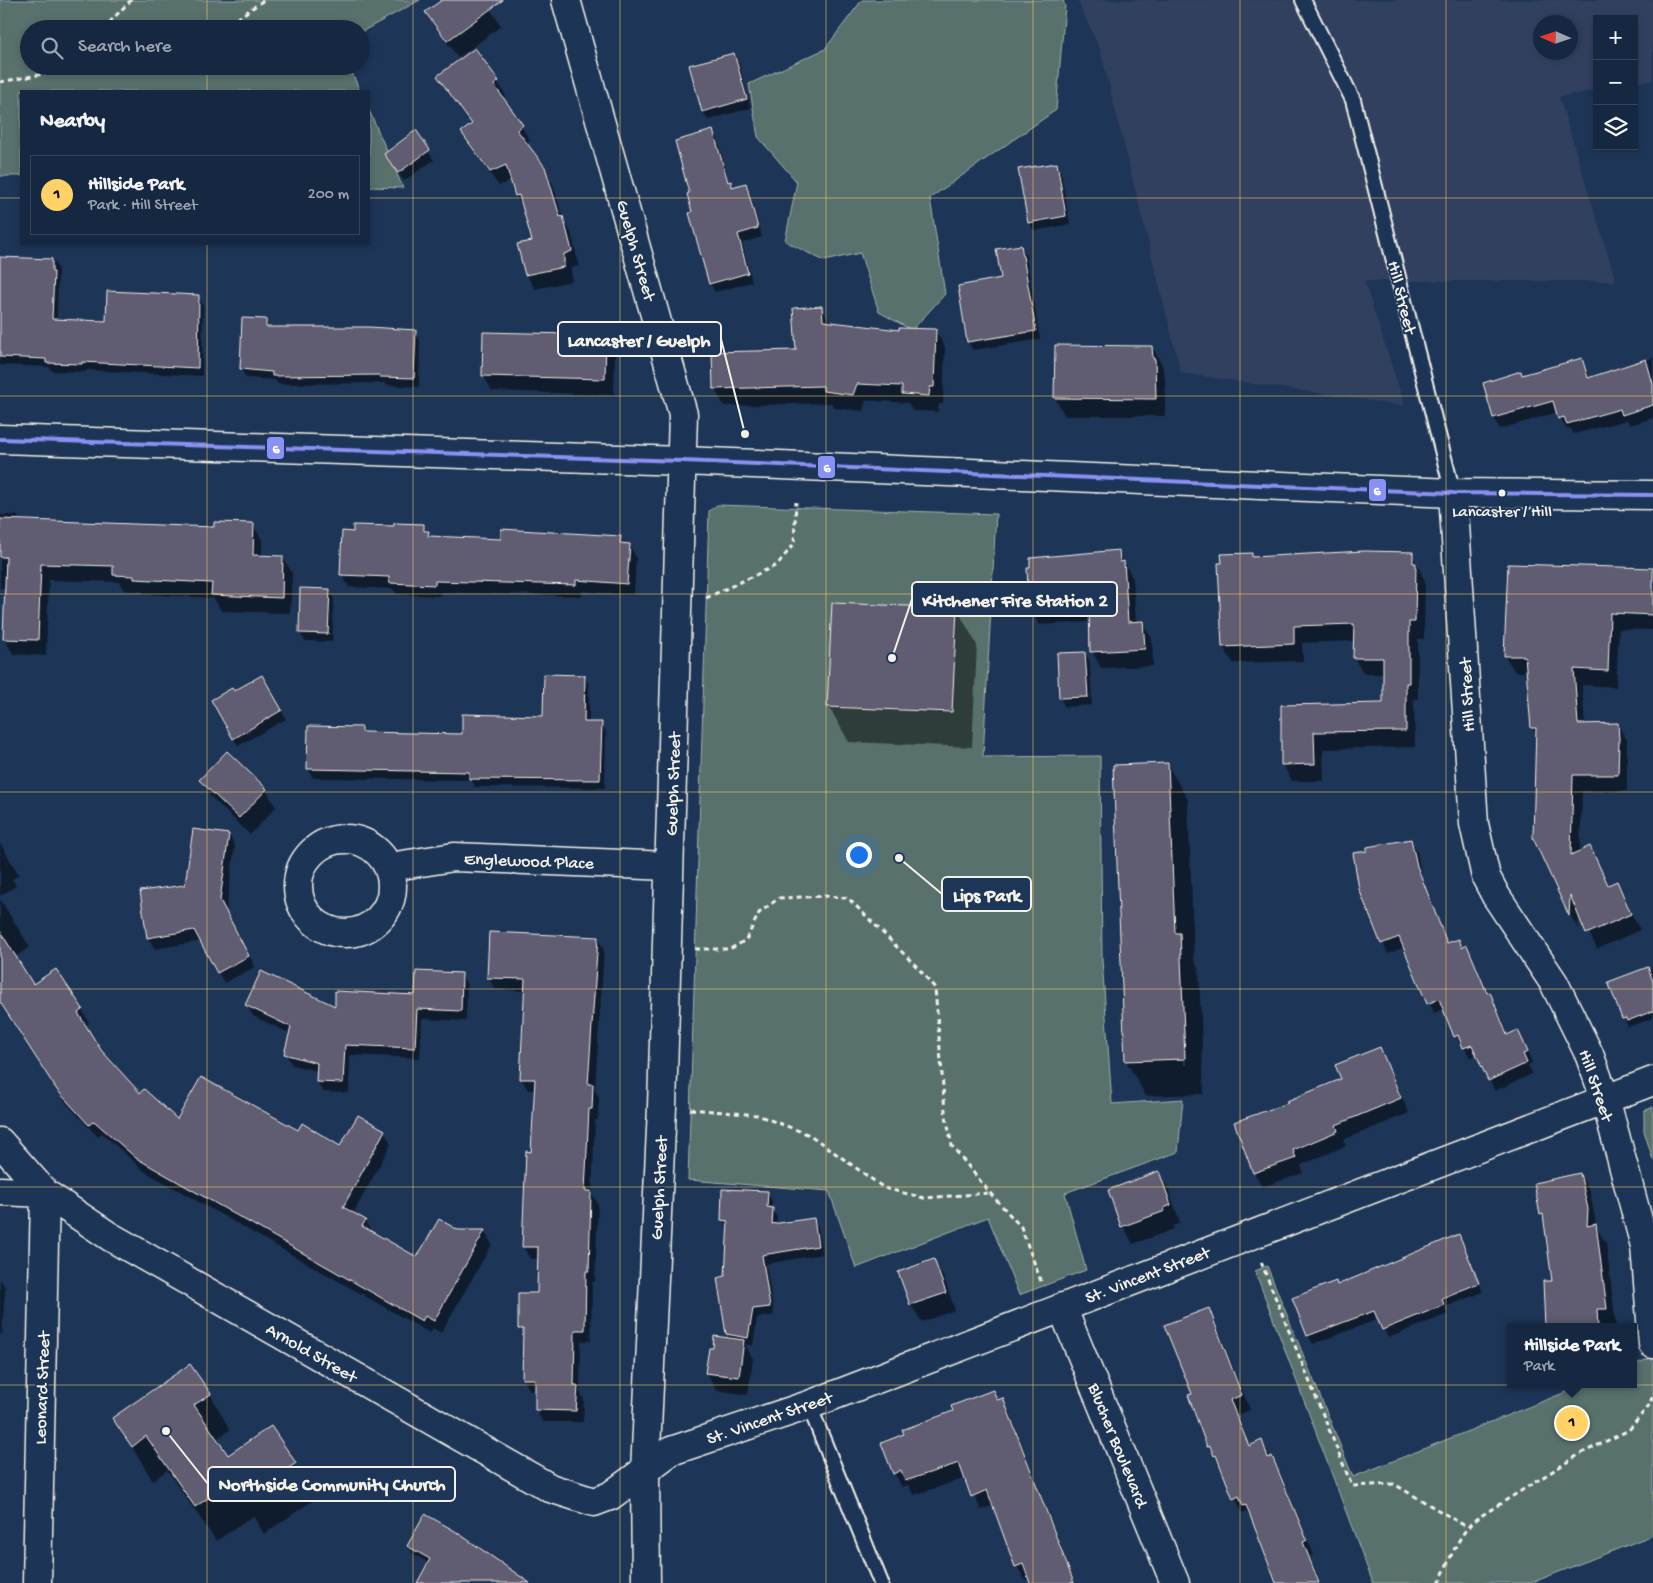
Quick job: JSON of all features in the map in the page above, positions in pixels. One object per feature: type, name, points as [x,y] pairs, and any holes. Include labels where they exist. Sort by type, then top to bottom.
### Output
[{"type":"street","name":"Guelph Street","points":[[566,0],[683,414],[662,1106],[645,1472],[646,1583]]},
{"type":"street","points":[[0,439],[683,461],[1453,493],[1653,495]]},
{"type":"street","name":"Hill Street","points":[[1453,493],[1474,824],[1480,852],[1486,877],[1496,896],[1554,983],[1591,1060],[1605,1098],[1645,1246],[1653,1344]]},
{"type":"street","name":"Englewood Place","points":[[389,867],[454,857],[669,866]]},
{"type":"street","name":"St. Vincent Street","points":[[645,1472],[671,1451],[809,1405],[1653,1081]]},
{"type":"street","name":"Arnold Street","points":[[0,1142],[45,1193],[109,1236],[550,1488],[594,1502],[610,1496],[645,1472]]},
{"type":"street","points":[[0,1191],[45,1193]]},
{"type":"street","name":"Leonard Street","points":[[37,1583],[45,1193]]},
{"type":"street","name":"Blucher Boulevard","points":[[1062,1307],[1175,1583]]},
{"type":"lane","name":"Hill Street","points":[[1303,0],[1353,100],[1453,493]]},
{"type":"lane","points":[[809,1405],[881,1583]]},
{"type":"path","points":[[112,20],[131,0]]},
{"type":"path","points":[[235,20],[264,0]]},
{"type":"path","points":[[0,82],[38,75]]},
{"type":"path","points":[[703,599],[777,565],[794,544],[796,502]]},
{"type":"path","points":[[692,950],[730,949],[746,940],[758,913],[779,898],[828,896],[848,898],[919,969],[935,988],[945,1112],[952,1146],[990,1193],[1021,1226],[1039,1280],[1062,1307]]},
{"type":"path","points":[[685,1108],[757,1115],[810,1135],[884,1188],[924,1198],[990,1193]]},
{"type":"path","points":[[1261,1262],[1352,1486],[1394,1484],[1467,1527]]},
{"type":"path","points":[[1439,1583],[1467,1527],[1476,1519],[1580,1454],[1630,1430],[1650,1404],[1653,1394]]},
{"type":"shaded area","points":[[1077,0],[1653,0],[1653,80],[1638,82],[1638,15],[1593,15],[1593,91],[1559,97],[1616,281],[1364,281],[1405,406],[1181,373],[1100,49]]},
{"type":"green space","points":[[0,0],[420,0],[370,27],[370,20],[20,20],[20,75],[353,75],[360,90],[20,90],[20,176],[0,176]]},
{"type":"green space","points":[[862,0],[1063,0],[1065,6],[1056,110],[930,198],[945,294],[912,330],[879,312],[860,253],[824,261],[785,241],[797,182],[758,137],[749,84],[825,49]]},
{"type":"green space","points":[[370,112],[403,188],[370,187]]},
{"type":"green space","points":[[717,505],[996,514],[983,757],[1100,756],[1102,959],[1112,1104],[1183,1099],[1178,1152],[1065,1193],[1086,1270],[1019,1295],[988,1217],[856,1268],[829,1191],[688,1180],[709,511]]},
{"type":"green space","points":[[1653,1107],[1653,1160],[1644,1131],[1644,1111]]},
{"type":"green space","points":[[1267,1266],[1353,1477],[1576,1388],[1637,1388],[1637,1363],[1653,1357],[1653,1535],[1531,1583],[1373,1583],[1255,1271]]},
{"type":"building","points":[[442,0],[503,0],[447,41],[425,12]]},
{"type":"building","points":[[475,48],[499,81],[494,85],[523,125],[517,130],[545,167],[560,217],[563,216],[572,251],[564,254],[564,267],[525,275],[517,244],[532,241],[519,195],[515,196],[506,165],[490,172],[461,132],[472,124],[437,76]]},
{"type":"building","points":[[734,53],[747,99],[702,112],[689,65]]},
{"type":"building","points":[[416,130],[430,150],[398,173],[384,154]]},
{"type":"building","points":[[713,130],[728,182],[731,181],[732,187],[746,183],[758,228],[738,234],[748,273],[709,284],[689,213],[692,212],[687,194],[689,193],[675,141]]},
{"type":"building","points":[[1057,163],[1066,216],[1028,223],[1018,169]]},
{"type":"building","points":[[1021,245],[1036,331],[967,342],[958,286],[1001,278],[996,249]]},
{"type":"building","points":[[0,257],[52,259],[52,272],[54,272],[52,319],[106,321],[107,291],[199,295],[198,368],[82,362],[82,364],[46,363],[46,359],[0,357]]},
{"type":"building","points":[[822,306],[823,321],[899,330],[899,328],[936,329],[934,387],[930,387],[929,396],[902,394],[902,386],[857,384],[853,395],[823,391],[823,386],[713,389],[712,352],[796,350],[793,308]]},
{"type":"building","points":[[242,318],[266,319],[266,327],[369,327],[416,330],[414,378],[380,377],[380,375],[272,376],[272,372],[240,369]]},
{"type":"building","points":[[571,323],[601,324],[600,336],[606,337],[605,379],[482,376],[483,332],[571,334]]},
{"type":"building","points":[[1055,345],[1152,346],[1153,359],[1155,359],[1156,399],[1054,398]]},
{"type":"building","points":[[1582,358],[1588,378],[1646,359],[1653,384],[1653,405],[1622,415],[1620,409],[1567,424],[1564,417],[1558,419],[1553,401],[1493,418],[1483,383],[1521,371],[1522,375]]},
{"type":"building","points":[[0,519],[214,527],[214,522],[254,523],[253,555],[283,556],[282,598],[211,595],[212,583],[134,579],[134,576],[113,575],[113,566],[41,564],[38,640],[3,639],[6,557],[0,557]]},
{"type":"building","points":[[394,523],[424,524],[424,531],[429,531],[428,536],[501,539],[501,529],[621,536],[620,543],[630,544],[627,584],[576,580],[576,585],[435,581],[435,585],[389,583],[389,577],[340,575],[342,531],[353,532],[353,525],[394,526]]},
{"type":"building","points":[[1119,550],[1120,562],[1124,561],[1128,622],[1143,621],[1145,649],[1090,652],[1089,605],[1029,609],[1027,568],[1030,568],[1030,558]]},
{"type":"building","points":[[1364,551],[1413,552],[1413,563],[1416,563],[1415,622],[1409,622],[1409,683],[1406,683],[1406,731],[1314,732],[1315,764],[1281,765],[1281,705],[1383,703],[1383,658],[1353,658],[1354,624],[1294,626],[1294,644],[1222,647],[1218,563],[1222,563],[1221,554],[1252,553],[1252,557]]},
{"type":"building","points":[[1508,564],[1653,568],[1653,615],[1610,613],[1608,671],[1574,669],[1578,724],[1618,723],[1619,740],[1618,775],[1573,775],[1571,855],[1590,846],[1608,885],[1617,881],[1631,914],[1586,934],[1570,895],[1569,916],[1533,838],[1536,728],[1531,728],[1525,656],[1504,656]]},
{"type":"building","points":[[300,588],[330,589],[328,634],[299,633]]},
{"type":"building","points":[[832,603],[957,608],[952,712],[827,707]]},
{"type":"building","points":[[1085,652],[1088,697],[1059,698],[1057,653]]},
{"type":"building","points":[[544,674],[585,675],[584,722],[602,722],[600,780],[469,779],[469,772],[307,769],[308,726],[362,727],[362,732],[462,734],[462,714],[543,716]]},
{"type":"building","points":[[262,675],[282,710],[233,739],[211,700],[232,688],[234,691]]},
{"type":"building","points":[[227,751],[267,789],[239,818],[199,780]]},
{"type":"building","points":[[1168,763],[1175,933],[1180,933],[1185,1059],[1125,1061],[1113,765]]},
{"type":"building","points":[[193,829],[229,834],[220,900],[249,956],[217,973],[194,930],[147,938],[140,891],[185,885]]},
{"type":"building","points":[[1411,839],[1417,866],[1447,943],[1459,939],[1462,948],[1467,945],[1487,993],[1490,992],[1507,1035],[1518,1030],[1528,1052],[1523,1054],[1527,1063],[1488,1081],[1472,1045],[1463,1048],[1458,1035],[1454,1037],[1439,999],[1427,1004],[1399,937],[1381,944],[1359,889],[1353,853],[1367,851],[1367,847]]},
{"type":"building","points":[[0,931],[33,984],[56,969],[83,1009],[78,1013],[101,1050],[140,1093],[144,1089],[177,1119],[201,1077],[298,1130],[302,1123],[340,1146],[358,1115],[385,1130],[343,1207],[366,1220],[362,1226],[417,1257],[439,1219],[458,1230],[485,1230],[434,1321],[425,1316],[422,1321],[136,1158],[94,1121],[89,1125],[57,1090],[0,1002]]},
{"type":"building","points":[[489,932],[598,937],[588,1084],[593,1084],[592,1109],[589,1109],[585,1191],[591,1191],[589,1271],[586,1271],[585,1330],[575,1330],[574,1385],[578,1387],[576,1411],[535,1410],[535,1379],[522,1379],[523,1329],[518,1329],[518,1293],[537,1293],[538,1247],[522,1247],[526,1151],[531,1152],[535,1079],[520,1079],[525,979],[487,978]]},
{"type":"building","points":[[1648,967],[1653,982],[1653,1011],[1627,1021],[1626,1018],[1622,1019],[1608,982]]},
{"type":"building","points":[[261,971],[335,1006],[335,991],[415,995],[416,971],[462,973],[461,1011],[417,1009],[415,1048],[345,1045],[343,1083],[316,1082],[317,1063],[284,1054],[291,1027],[245,1005]]},
{"type":"building","points":[[1380,1047],[1401,1098],[1336,1125],[1338,1131],[1293,1150],[1296,1158],[1253,1173],[1234,1122],[1288,1103],[1287,1101],[1341,1079],[1335,1065]]},
{"type":"building","points":[[1159,1171],[1171,1205],[1164,1208],[1165,1211],[1121,1227],[1108,1190]]},
{"type":"building","points":[[1580,1173],[1588,1209],[1587,1226],[1596,1224],[1607,1309],[1597,1309],[1598,1323],[1545,1323],[1543,1281],[1552,1281],[1543,1214],[1540,1215],[1534,1183]]},
{"type":"building","points":[[722,1189],[768,1191],[767,1207],[773,1208],[772,1224],[814,1218],[818,1246],[762,1255],[770,1307],[753,1309],[748,1338],[726,1334],[717,1278],[725,1276],[728,1221],[721,1220]]},
{"type":"building","points":[[1459,1234],[1479,1283],[1442,1298],[1444,1305],[1382,1330],[1374,1311],[1307,1336],[1292,1298],[1336,1281],[1337,1285]]},
{"type":"building","points":[[934,1259],[946,1293],[910,1305],[898,1272]]},
{"type":"building","points":[[1209,1308],[1242,1395],[1230,1400],[1249,1446],[1262,1440],[1268,1458],[1272,1456],[1307,1540],[1303,1542],[1319,1583],[1276,1583],[1246,1505],[1243,1506],[1239,1496],[1233,1499],[1216,1455],[1214,1456],[1210,1446],[1207,1447],[1188,1395],[1192,1394],[1164,1325]]},
{"type":"building","points":[[714,1336],[744,1340],[739,1377],[705,1373],[709,1348],[713,1348]]},
{"type":"building","points":[[190,1364],[211,1394],[194,1405],[228,1455],[271,1426],[296,1463],[243,1500],[231,1482],[195,1507],[146,1436],[132,1447],[112,1418]]},
{"type":"building","points":[[993,1390],[997,1400],[1003,1398],[1074,1583],[1030,1583],[1023,1564],[1015,1567],[987,1490],[971,1497],[959,1463],[905,1481],[901,1470],[893,1474],[881,1443],[904,1434],[902,1430],[953,1411],[951,1406]]},
{"type":"building","points":[[425,1514],[455,1531],[530,1583],[417,1583],[430,1559],[407,1546]]},
{"type":"transit line","name":"6","points":[[0,439],[683,461],[1453,493],[1653,495]]},
{"type":"place","name":"Lancaster / Guelph","points":[[745,434]]},
{"type":"place","name":"Lancaster / Hill","points":[[1502,493]]},
{"type":"place","name":"Kitchener Fire Station 2","points":[[892,658]]},
{"type":"place","name":"Lips Park","points":[[899,858]]},
{"type":"place","name":"Hillside Park","points":[[1572,1423]]},
{"type":"place","name":"Northside Community Church","points":[[166,1431]]}]
